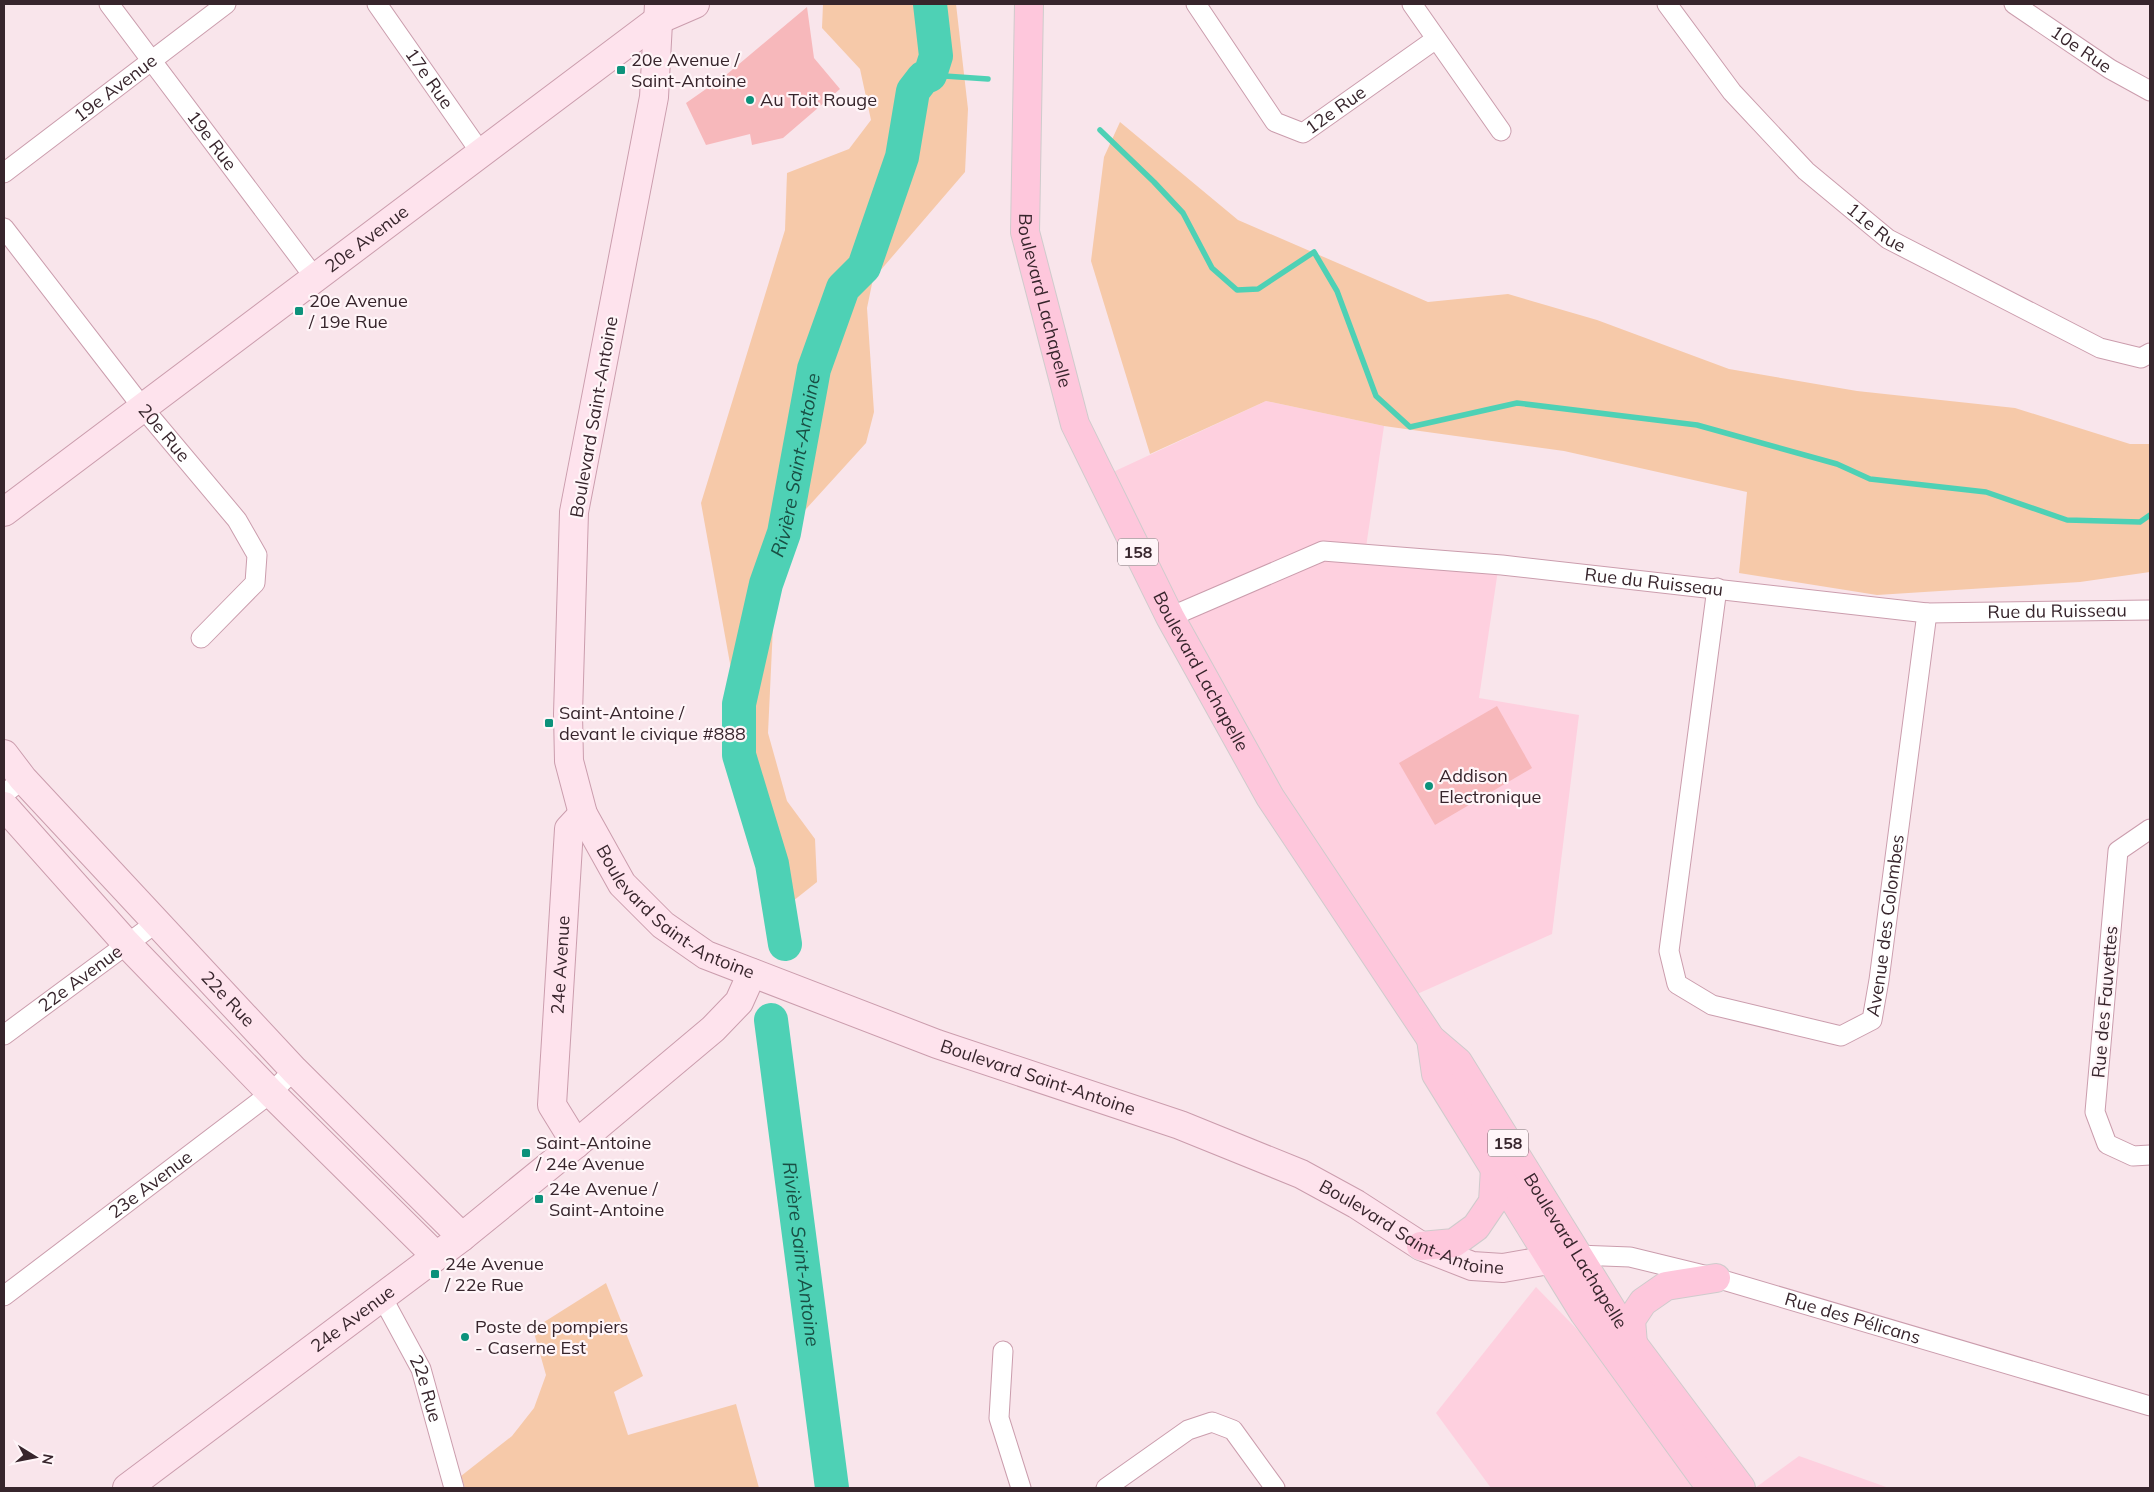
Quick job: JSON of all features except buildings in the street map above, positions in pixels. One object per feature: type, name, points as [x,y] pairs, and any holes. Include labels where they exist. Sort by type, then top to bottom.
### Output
[{"type":"main road","name":"Boulevard Lachapelle","points":[[1029,4],[1026,232],[1075,424],[1170,617],[1270,797],[1431,1039],[1458,1062],[1633,1344]]},
{"type":"main road","name":"Boulevard Lachapelle","points":[[1431,1039],[1436,1074],[1550,1260],[1584,1314],[1711,1488]]},
{"type":"main road","points":[[1421,1246],[1454,1243],[1476,1227],[1493,1202],[1495,1168]]},
{"type":"main road","points":[[1633,1344],[1631,1320],[1643,1302],[1666,1286],[1716,1278]]},
{"type":"main road","name":"158","points":[[1633,1344],[1741,1488]]},
{"type":"street","name":"19e Rue","points":[[109,4],[315,278]]},
{"type":"street","name":"19e Avenue","points":[[4,172],[226,4]]},
{"type":"street","name":"17e Rue","points":[[377,4],[481,153]]},
{"type":"street","name":"20e Avenue","points":[[4,512],[481,153],[662,9],[695,4]]},
{"type":"street","name":"12e Rue","points":[[1196,4],[1276,122],[1303,133],[1436,39]]},
{"type":"street","points":[[1412,4],[1501,131]]},
{"type":"street","name":"11e Rue","points":[[1667,4],[1732,92],[1806,171],[1888,239],[2100,348],[2141,358],[2150,353]]},
{"type":"street","name":"10e Rue","points":[[2014,4],[2110,69],[2150,91]]},
{"type":"street","name":"Boulevard Saint-Antoine","points":[[662,9],[654,98],[574,512],[568,714],[569,761],[583,814],[622,884],[663,925],[706,955],[937,1044],[1180,1125],[1249,1153],[1309,1178],[1356,1204],[1421,1246],[1472,1266],[1503,1268],[1550,1260]]},
{"type":"street","name":"20e Rue","points":[[4,228],[143,408],[237,520],[257,555],[255,583],[201,638]]},
{"type":"street","name":"Rue du Ruisseau","points":[[1170,617],[1323,551],[1502,565],[1927,613],[2150,610]]},
{"type":"street","name":"Avenue des Colombes","points":[[1717,588],[1669,951],[1676,984],[1712,1005],[1840,1036],[1872,1020],[1881,970],[1927,613]]},
{"type":"street","name":"22e Rue","points":[[4,754],[14,786],[157,922],[294,1070],[462,1237]]},
{"type":"street","name":"22e Rue","points":[[4,806],[126,943],[271,1093],[436,1256]]},
{"type":"street","name":"24e Avenue","points":[[576,1144],[552,1105],[569,829],[583,814]]},
{"type":"street","name":"Rue des Fauvettes","points":[[2150,829],[2118,851],[2095,1112],[2107,1144],[2134,1156],[2150,1155]]},
{"type":"street","name":"22e Avenue","points":[[4,1035],[126,943],[157,922]]},
{"type":"street","name":"24e Avenue","points":[[127,1488],[462,1237],[576,1144],[713,1029],[738,1002],[752,973]]},
{"type":"street","name":"23e Avenue","points":[[4,1296],[271,1093],[294,1070]]},
{"type":"street","name":"Rue des Pélicans","points":[[1550,1260],[1577,1255],[1630,1258],[1716,1278],[2150,1406]]},
{"type":"street","name":"22e Rue","points":[[382,1297],[421,1369],[454,1488]]},
{"type":"street","points":[[1003,1351],[999,1418],[1021,1488]]},
{"type":"street","points":[[1106,1488],[1188,1430],[1212,1422],[1233,1430],[1275,1488]]},
{"type":"shaded area","points":[[823,4],[956,4],[968,109],[965,172],[873,279],[867,308],[874,412],[866,443],[777,541],[768,733],[787,801],[815,839],[817,882],[788,905],[752,785],[701,503],[785,230],[787,173],[849,149],[871,120],[860,69],[822,28]]},
{"type":"shaded area","points":[[1120,122],[1238,220],[1428,302],[1508,294],[1597,320],[1729,369],[1857,391],[2015,408],[2130,444],[2150,444],[2150,572],[2080,582],[1877,595],[1739,573],[1747,492],[1564,451],[1384,426],[1266,401],[1150,454],[1091,261],[1104,157]]},
{"type":"shaded area","points":[[1266,401],[1384,426],[1365,554],[1498,570],[1479,698],[1579,715],[1552,934],[1397,1003],[1124,524],[1113,472]]},
{"type":"shaded area","points":[[606,1283],[643,1376],[614,1392],[628,1435],[736,1404],[759,1488],[465,1488],[461,1476],[512,1436],[534,1408],[546,1375],[533,1329]]},
{"type":"shaded area","points":[[1536,1287],[1603,1356],[1699,1488],[1491,1488],[1436,1413]]},
{"type":"shaded area","points":[[1799,1456],[1889,1488],[1755,1488]]},
{"type":"waterway","name":"Rivière Saint-Antoine","points":[[785,944],[772,864],[739,755],[739,704],[766,584],[784,533],[814,369],[843,288],[864,267],[902,157],[913,91],[923,78],[930,75],[936,56],[930,4]]},
{"type":"waterway","points":[[930,75],[988,79]]},
{"type":"waterway","points":[[1100,130],[1183,213],[1212,268],[1237,290],[1258,289],[1314,252],[1337,291],[1376,396],[1410,427],[1517,403],[1697,425],[1837,464],[1870,479],[1986,492],[2067,520],[2140,522],[2150,515]]},
{"type":"waterway","name":"Rivière Saint-Antoine","points":[[771,1020],[832,1488]]},
{"type":"place","name":"20e Avenue / Saint-Antoine","points":[[621,70]]},
{"type":"place","name":"Au Toit Rouge","points":[[750,100]]},
{"type":"place","name":"20e Avenue / 19e Rue","points":[[299,311]]},
{"type":"place","name":"Saint-Antoine / devant le civique #888","points":[[549,723]]},
{"type":"place","name":"Addison Electronique","points":[[1429,786]]},
{"type":"place","name":"Saint-Antoine / 24e Avenue","points":[[526,1153]]},
{"type":"place","name":"24e Avenue / Saint-Antoine","points":[[539,1199]]},
{"type":"place","name":"24e Avenue / 22e Rue","points":[[435,1274]]},
{"type":"place","name":"Poste de pompiers - Caserne Est","points":[[465,1337]]}]
